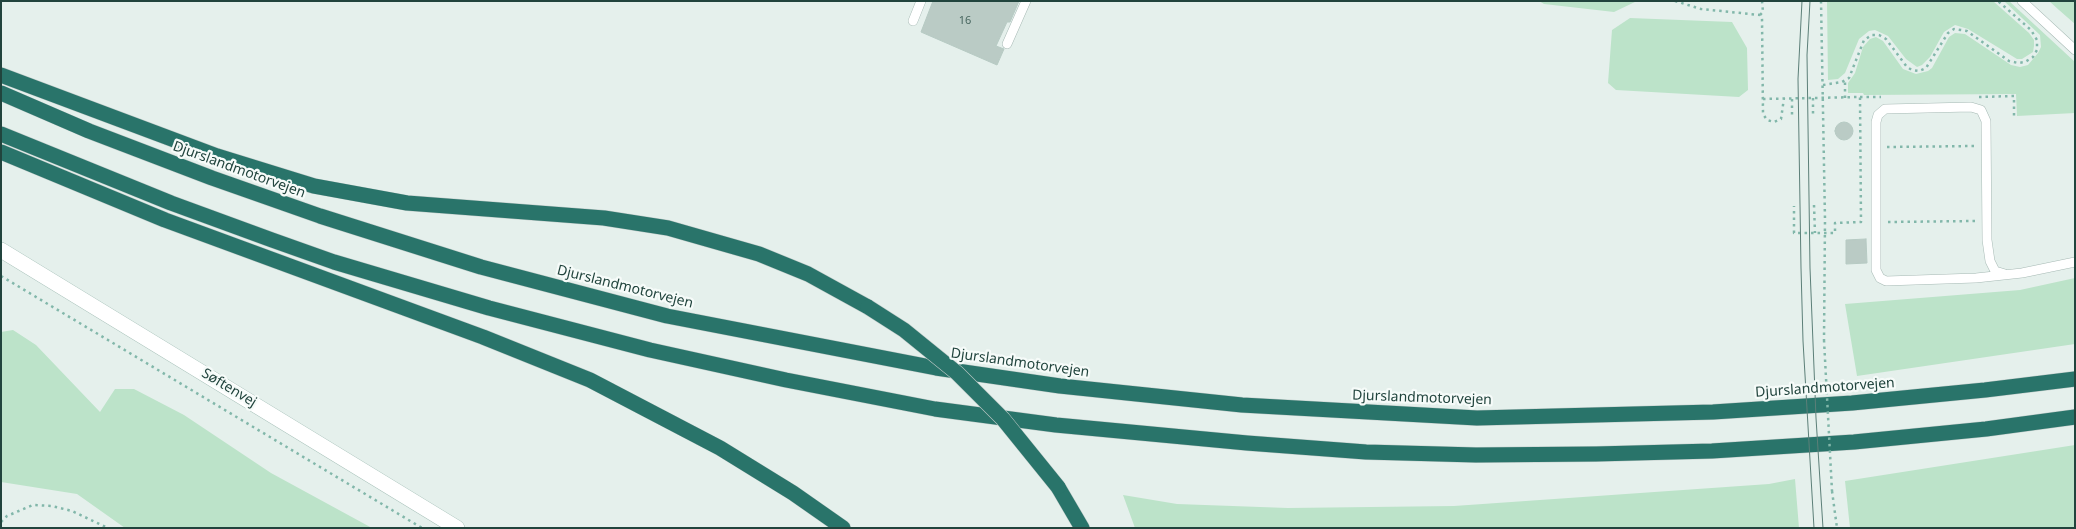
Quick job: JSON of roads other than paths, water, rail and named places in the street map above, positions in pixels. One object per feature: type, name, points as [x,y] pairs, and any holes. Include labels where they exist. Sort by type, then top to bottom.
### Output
[{"type":"highway","points":[[1,69],[57,95]]},
{"type":"highway","points":[[1,75],[217,156],[314,186],[407,203],[604,218],[668,228],[759,254],[808,274],[868,307],[904,330],[957,373],[1003,419],[1058,487],[1082,528]]},
{"type":"highway","name":"Djurslandmotorvejen","points":[[1,93],[89,131],[212,178],[320,216],[481,267],[676,318],[936,368],[1060,386],[1242,405],[1477,418],[1713,412],[1852,403],[1985,390],[2075,378]]},
{"type":"highway","points":[[1,134],[171,203],[272,240],[334,262],[489,308],[659,352],[786,380],[935,409],[1056,425],[1247,444],[1366,452],[1476,455],[1702,451],[1854,442],[1986,429],[2075,417]]},
{"type":"highway","points":[[1,152],[165,220],[483,337],[590,380],[720,448],[793,493],[843,528]]},
{"type":"main road","name":"Søftenvej","points":[[1,250],[457,528]]},
{"type":"lane","points":[[914,21],[920,1]]},
{"type":"lane","points":[[1007,44],[1026,1]]},
{"type":"lane","points":[[2022,1],[2075,50]]},
{"type":"lane","points":[[2005,274],[1995,271],[1990,261],[1987,240],[1986,121],[1981,110],[1971,107],[1885,109],[1878,115],[1876,122],[1876,270],[1880,278],[1886,281],[1976,278],[2022,273],[2075,262]]},
{"type":"tram line","points":[[1802,1],[1798,79],[1801,268],[1803,341],[1814,528]]},
{"type":"tram line","points":[[1810,1],[1807,55],[1810,268],[1823,528]]}]
